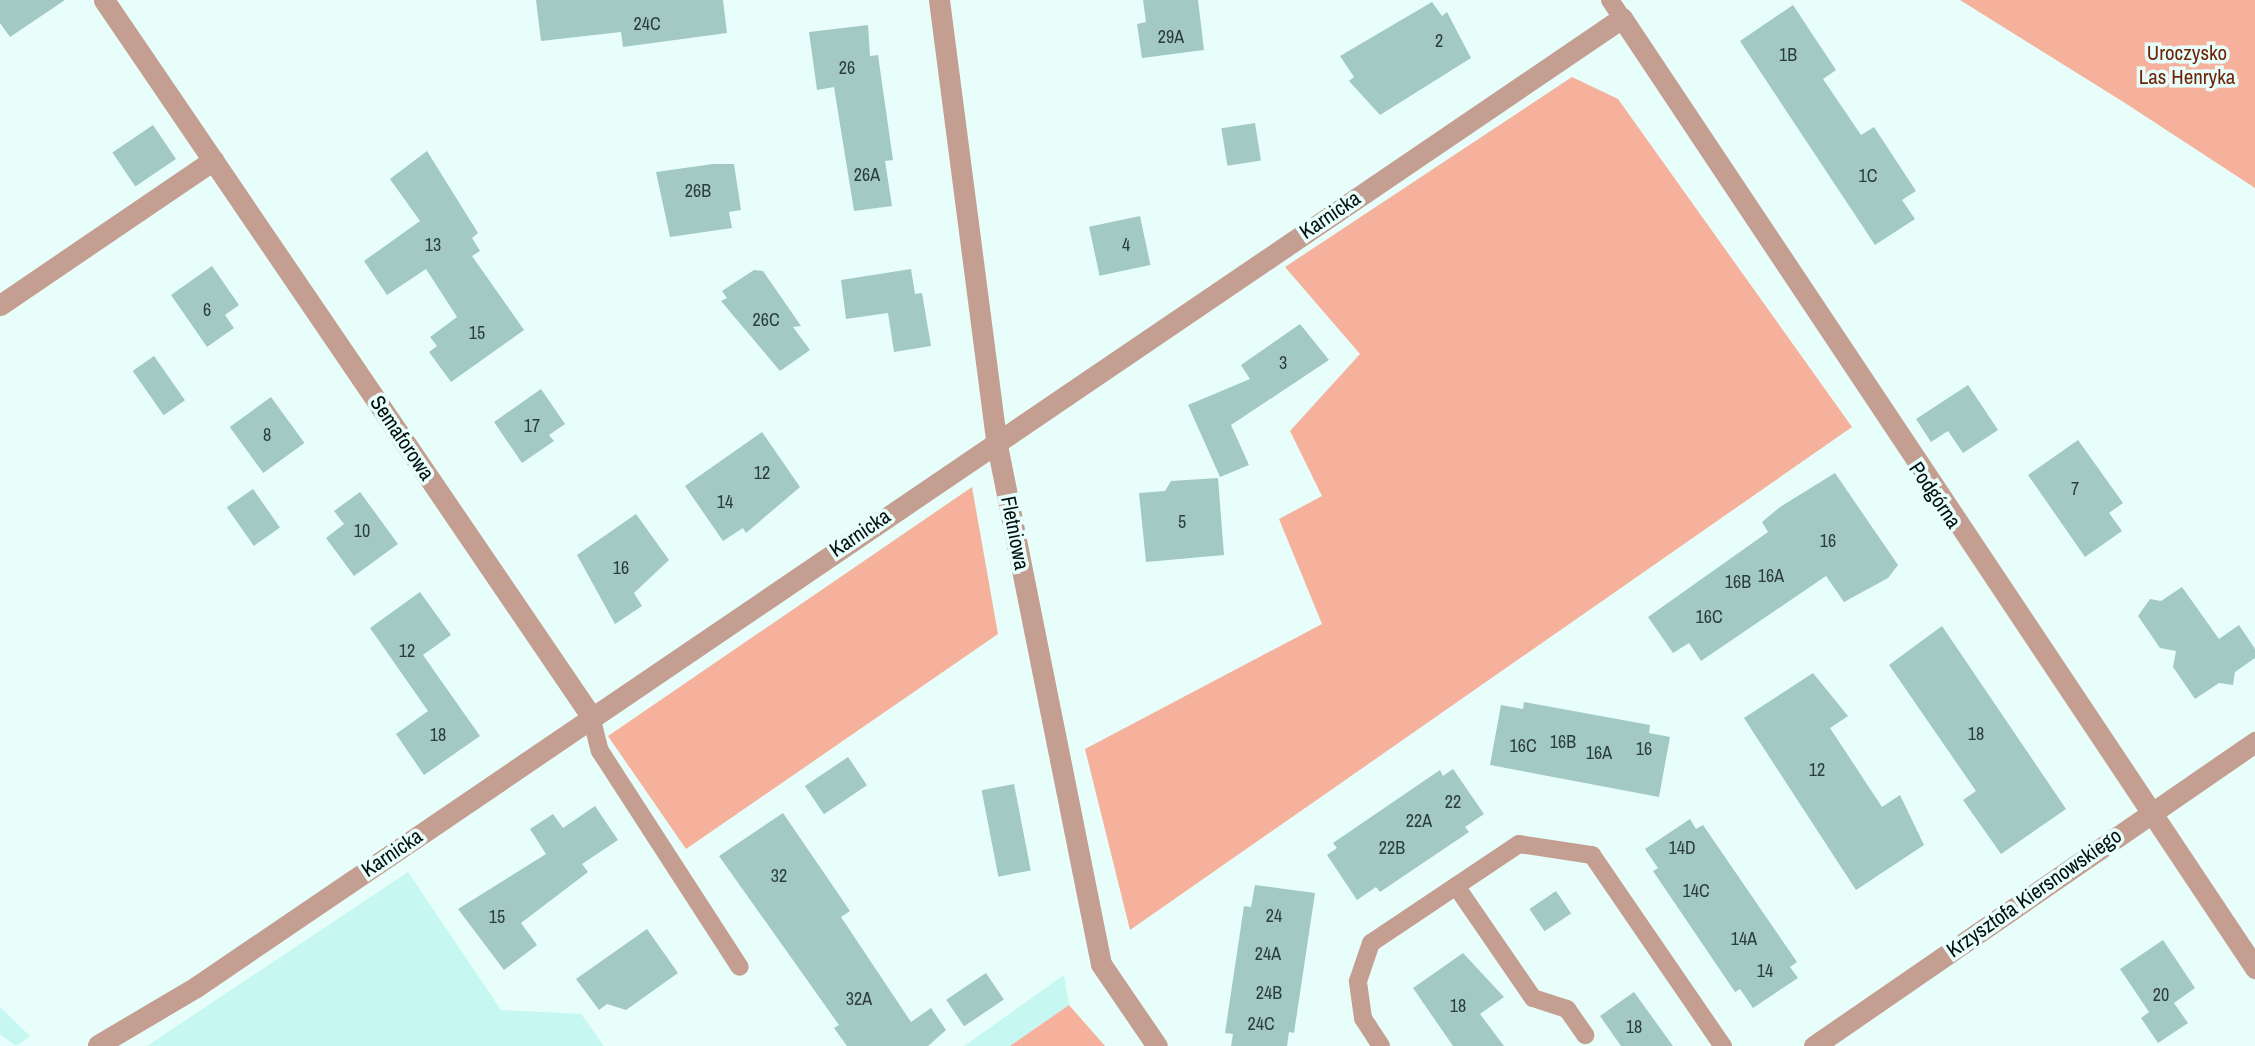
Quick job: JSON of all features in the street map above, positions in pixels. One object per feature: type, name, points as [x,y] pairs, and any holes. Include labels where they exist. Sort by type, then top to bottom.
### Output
[{"type":"street","name":"Semaforowa","points":[[104,0],[591,716]]},
{"type":"street","name":"Fletniowa","points":[[939,0],[996,440],[1101,964],[1157,1046]]},
{"type":"street","name":"Karnicka","points":[[97,1045],[196,987],[996,440],[1622,18]]},
{"type":"street","name":"Podgórna","points":[[1622,18],[2148,813],[2255,968]]},
{"type":"street","points":[[0,305],[213,160]]},
{"type":"street","name":"Krzysztofa Kiersnowskiego","points":[[1815,1046],[2148,813],[2255,742]]},
{"type":"lane","points":[[1610,0],[1622,18]]},
{"type":"lane","points":[[591,716],[600,751],[740,967]]},
{"type":"lane","points":[[1381,1046],[1363,1018],[1358,981],[1371,943],[1519,844],[1592,856],[1723,1046]]},
{"type":"lane","points":[[1456,886],[1533,998],[1567,1009],[1585,1035]]},
{"type":"shaded area","points":[[408,872],[501,1010],[581,1014],[604,1046],[147,1046]]},
{"type":"shaded area","points":[[1064,975],[1069,1005],[1010,1046],[964,1046]]},
{"type":"shaded area","points":[[0,1007],[30,1036],[16,1046],[0,1034]]},
{"type":"green space","name":"Uroczysko Las Henryka","points":[[1960,0],[2255,0],[2255,188],[2125,103]]},
{"type":"green space","points":[[1572,77],[1618,99],[1852,427],[1130,930],[1085,749],[1322,624],[1279,519],[1322,496],[1290,431],[1360,354],[1285,267]]},
{"type":"green space","points":[[972,487],[998,634],[686,849],[608,736]]},
{"type":"green space","points":[[1069,1005],[1105,1046],[1010,1046]]},
{"type":"building","points":[[0,0],[65,0],[10,37],[0,23]]},
{"type":"building","points":[[536,0],[723,0],[727,33],[623,47],[621,32],[541,41]]},
{"type":"building","points":[[1143,0],[1198,0],[1204,50],[1142,58],[1137,24],[1146,22]]},
{"type":"building","points":[[1432,2],[1442,16],[1447,12],[1471,58],[1380,115],[1349,81],[1354,77],[1340,56]]},
{"type":"building","points":[[1793,5],[1836,70],[1823,79],[1861,135],[1874,127],[1916,191],[1902,200],[1915,219],[1875,245],[1740,41]]},
{"type":"building","points":[[868,25],[870,56],[878,55],[893,160],[885,161],[892,206],[854,211],[834,87],[817,90],[809,32]]},
{"type":"building","points":[[1255,123],[1261,161],[1227,166],[1221,128]]},
{"type":"building","points":[[153,125],[176,159],[135,186],[112,152]]},
{"type":"building","points":[[427,151],[478,233],[472,238],[480,251],[472,256],[524,330],[451,382],[429,352],[437,346],[430,337],[457,317],[426,269],[387,295],[364,261],[420,221],[390,179]]},
{"type":"building","points":[[713,164],[734,164],[741,210],[729,212],[732,228],[670,237],[656,172]]},
{"type":"building","points":[[1140,216],[1150,265],[1100,276],[1089,227]]},
{"type":"building","points":[[212,266],[239,305],[225,315],[234,328],[207,347],[171,295]]},
{"type":"building","points":[[911,269],[915,294],[922,293],[931,346],[894,352],[888,313],[846,319],[841,280]]},
{"type":"building","points":[[754,270],[763,271],[801,326],[793,327],[810,350],[780,371],[721,301],[727,298],[722,291]]},
{"type":"building","points":[[1300,324],[1329,360],[1231,425],[1249,465],[1220,477],[1188,405],[1250,379],[1241,365]]},
{"type":"building","points":[[154,356],[185,400],[164,415],[133,371]]},
{"type":"building","points":[[1968,385],[1998,430],[1963,453],[1948,431],[1931,442],[1916,419]]},
{"type":"building","points":[[541,389],[565,424],[549,435],[554,441],[522,463],[494,422]]},
{"type":"building","points":[[271,397],[305,443],[263,473],[230,427]]},
{"type":"building","points":[[762,432],[800,487],[746,533],[743,528],[723,541],[685,486]]},
{"type":"building","points":[[2078,440],[2123,503],[2109,513],[2122,531],[2085,557],[2028,475]]},
{"type":"building","points":[[1835,473],[1898,565],[1888,578],[1844,602],[1826,576],[1701,661],[1689,643],[1673,653],[1648,617],[1768,532],[1762,522],[1780,507]]},
{"type":"building","points":[[1218,478],[1224,555],[1146,562],[1139,493],[1165,491],[1171,481]]},
{"type":"building","points":[[253,489],[280,528],[254,546],[227,507]]},
{"type":"building","points":[[360,492],[398,544],[354,576],[326,538],[344,524],[334,511]]},
{"type":"building","points":[[636,514],[669,560],[634,593],[642,606],[615,624],[577,555]]},
{"type":"building","points":[[2182,587],[2219,639],[2239,625],[2255,649],[2255,658],[2235,672],[2233,685],[2219,683],[2195,699],[2173,667],[2176,651],[2160,648],[2138,616],[2150,599],[2161,601]]},
{"type":"building","points":[[420,592],[451,635],[423,655],[480,736],[424,775],[396,734],[428,711],[370,628]]},
{"type":"building","points":[[1942,626],[2066,809],[2001,854],[1963,800],[1976,791],[1889,665]]},
{"type":"building","points":[[1813,673],[1848,716],[1830,728],[1882,807],[1900,795],[1924,845],[1856,890],[1744,718]]},
{"type":"building","points":[[1524,702],[1650,725],[1649,733],[1670,737],[1659,797],[1490,765],[1501,705],[1523,709]]},
{"type":"building","points":[[848,757],[867,785],[824,814],[805,786]]},
{"type":"building","points":[[1453,769],[1484,814],[1465,827],[1469,832],[1380,892],[1376,887],[1357,900],[1327,855],[1337,848],[1333,843],[1440,770],[1443,776]]},
{"type":"building","points":[[1014,784],[1031,870],[998,877],[982,790]]},
{"type":"building","points":[[595,806],[618,840],[582,864],[588,872],[521,923],[537,945],[504,970],[458,909],[546,854],[530,829],[553,814],[563,828]]},
{"type":"building","points":[[783,813],[850,911],[841,917],[911,1022],[931,1008],[946,1030],[928,1046],[847,1046],[834,1028],[839,1025],[719,856]]},
{"type":"building","points":[[1690,819],[1696,829],[1703,825],[1797,962],[1790,967],[1798,978],[1753,1008],[1740,989],[1735,992],[1653,871],[1658,868],[1645,849]]},
{"type":"building","points":[[1255,885],[1315,893],[1294,1033],[1289,1032],[1287,1046],[1231,1046],[1233,1034],[1225,1033],[1244,906],[1251,907]]},
{"type":"building","points":[[1556,891],[1571,913],[1545,931],[1529,909]]},
{"type":"building","points":[[647,929],[678,973],[626,1010],[607,1004],[599,1010],[576,979]]},
{"type":"building","points":[[2163,940],[2195,988],[2174,1003],[2188,1023],[2158,1043],[2141,1018],[2149,1012],[2120,969]]},
{"type":"building","points":[[1463,953],[1504,997],[1480,1014],[1504,1046],[1453,1046],[1413,988]]},
{"type":"building","points":[[986,973],[1004,1000],[964,1026],[946,1000]]},
{"type":"building","points":[[1634,992],[1673,1046],[1621,1046],[1600,1016]]}]
